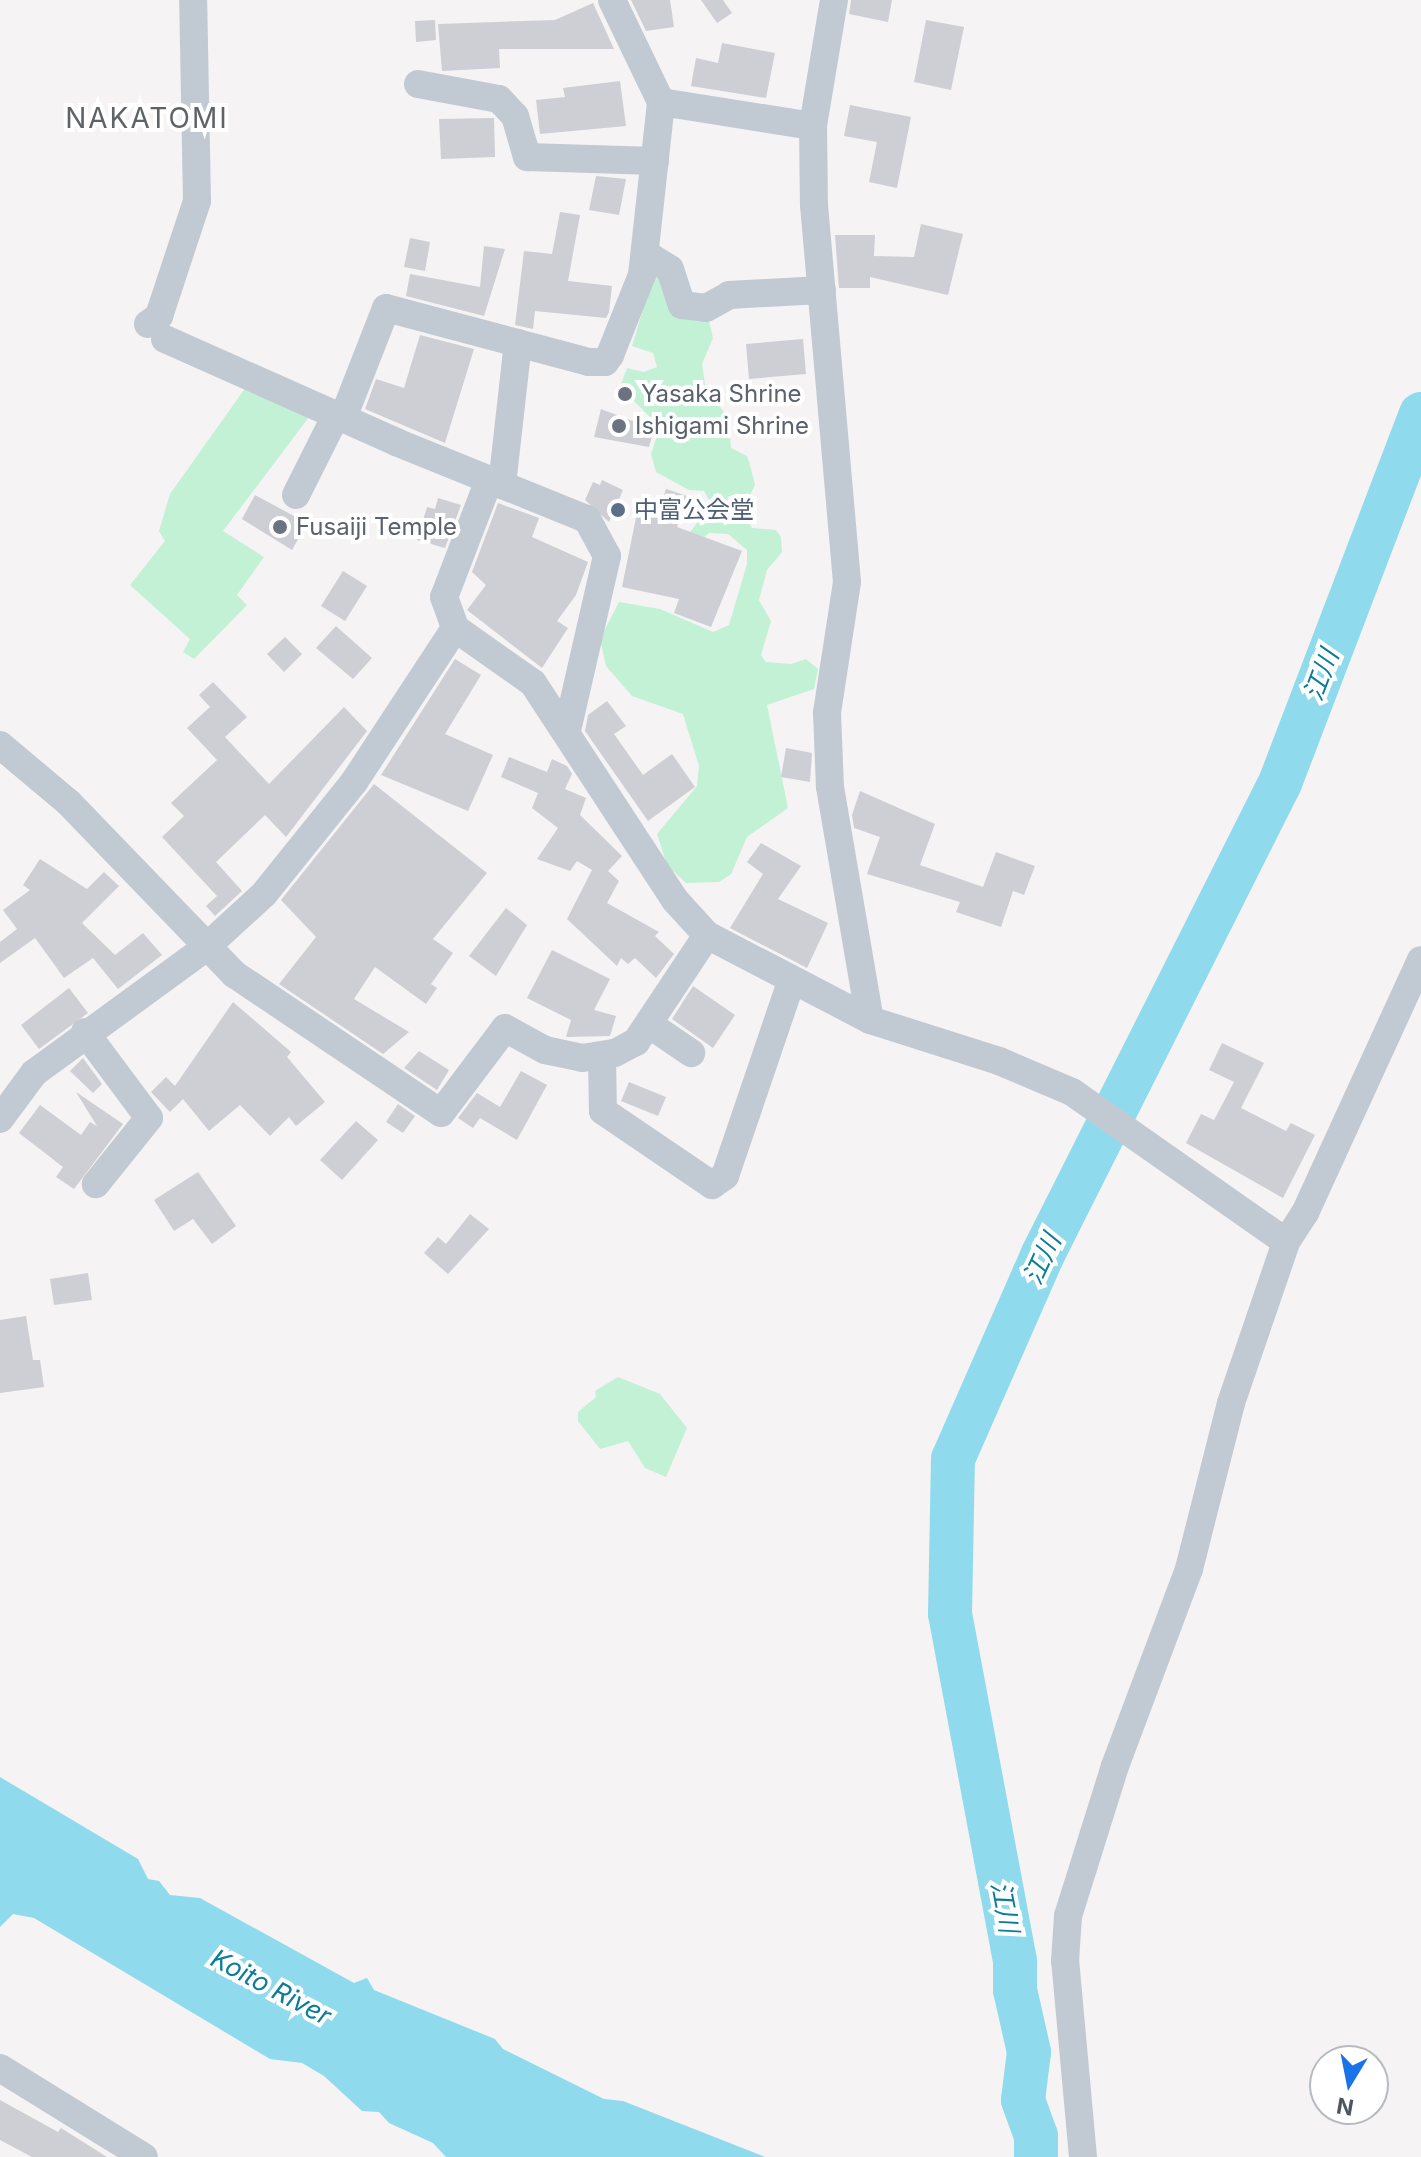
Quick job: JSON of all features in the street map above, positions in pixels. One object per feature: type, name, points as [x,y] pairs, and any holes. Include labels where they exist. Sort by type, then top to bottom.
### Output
[{"type":"street","points":[[193,0],[197,201],[157,331],[340,416],[587,519],[607,556],[567,731]]},
{"type":"street","points":[[296,495],[340,416],[386,308],[605,362],[646,254],[661,102],[612,0]]},
{"type":"street","points":[[834,0],[813,126],[822,290],[847,582],[827,713],[830,787],[870,1020]]},
{"type":"street","points":[[418,84],[499,99],[515,116],[527,157],[655,161]]},
{"type":"street","points":[[661,102],[813,126]]},
{"type":"street","points":[[646,254],[670,269],[682,305],[706,308],[729,295],[822,290]]},
{"type":"street","points":[[518,343],[495,482],[444,597],[455,628],[533,683],[675,900],[707,935],[791,982],[870,1020],[999,1061],[1095,1106],[1286,1242]]},
{"type":"street","points":[[0,1119],[34,1073],[85,1032],[204,949],[264,894],[354,782],[455,628]]},
{"type":"street","points":[[0,745],[69,803],[204,949],[234,974],[441,1113],[505,1028],[545,1050],[602,1056],[636,1042],[707,935]]},
{"type":"street","points":[[1083,2157],[1065,1961],[1068,1916],[1115,1766],[1189,1569],[1231,1403],[1286,1242],[1305,1213],[1421,960]]},
{"type":"street","points":[[602,1056],[603,1111],[712,1185],[725,1176],[791,982]]},
{"type":"street","points":[[650,1025],[691,1053]]},
{"type":"street","points":[[85,1032],[149,1118],[96,1184]]},
{"type":"street","points":[[0,2068],[144,2157]]},
{"type":"green space","points":[[654,273],[708,317],[713,338],[702,364],[705,384],[729,420],[731,448],[747,456],[750,465],[755,485],[744,507],[746,518],[752,528],[776,530],[781,537],[782,552],[767,570],[759,600],[771,621],[761,655],[766,662],[791,664],[806,659],[818,669],[814,689],[767,705],[788,808],[747,837],[731,874],[719,882],[686,883],[667,865],[657,834],[697,786],[699,766],[683,714],[632,696],[606,666],[600,639],[619,602],[660,609],[713,632],[729,625],[747,564],[747,550],[728,534],[709,533],[697,543],[686,538],[711,503],[704,491],[689,490],[656,472],[651,454],[660,427],[620,387],[627,368],[644,372],[657,367],[653,353],[632,346]]},
{"type":"green space","points":[[246,387],[309,417],[223,531],[264,557],[237,595],[247,605],[194,659],[183,652],[190,639],[130,585],[165,541],[159,531],[170,494]]},
{"type":"green space","points":[[618,1377],[660,1394],[687,1428],[666,1477],[645,1468],[628,1441],[600,1449],[578,1421],[578,1412],[596,1397],[595,1391]]},
{"type":"water","name":"Koito River","points":[[0,1777],[138,1859],[148,1879],[159,1881],[170,1895],[200,1898],[354,1983],[367,1978],[374,1990],[495,2039],[503,2049],[604,2099],[623,2101],[765,2157],[446,2157],[433,2143],[389,2123],[379,2112],[362,2111],[324,2076],[302,2063],[270,2059],[34,1918],[13,1914],[0,1927]]},
{"type":"building","points":[[631,0],[670,0],[674,27],[646,31]]},
{"type":"building","points":[[701,0],[723,0],[732,13],[717,23]]},
{"type":"building","points":[[851,0],[892,0],[888,22],[849,14]]},
{"type":"building","points":[[593,3],[614,49],[499,49],[500,68],[442,71],[438,24],[555,20]]},
{"type":"building","points":[[435,20],[436,40],[416,42],[415,21]]},
{"type":"building","points":[[926,20],[964,27],[951,90],[914,82]]},
{"type":"building","points":[[722,43],[775,53],[766,98],[691,86],[696,58],[718,63]]},
{"type":"building","points":[[620,81],[626,126],[540,134],[536,100],[565,97],[563,88]]},
{"type":"building","points":[[850,105],[911,117],[897,188],[869,182],[877,142],[844,136]]},
{"type":"building","points":[[494,118],[495,157],[441,159],[439,119]]},
{"type":"building","points":[[596,176],[626,179],[619,215],[589,210]]},
{"type":"building","points":[[560,212],[580,215],[568,281],[612,286],[609,312],[606,318],[535,311],[533,329],[515,325],[524,251],[552,254]]},
{"type":"building","points":[[921,224],[963,234],[948,295],[870,277],[870,288],[839,288],[835,235],[875,235],[874,256],[914,257]]},
{"type":"building","points":[[410,238],[430,242],[425,271],[404,267]]},
{"type":"building","points":[[484,246],[505,249],[484,316],[406,296],[410,274],[480,287]]},
{"type":"building","points":[[420,335],[474,349],[445,443],[365,409],[376,379],[404,388]]},
{"type":"building","points":[[803,339],[806,374],[749,379],[746,344]]},
{"type":"building","name":"Ishigami Shrine","points":[[601,409],[654,429],[649,447],[594,437]]},
{"type":"building","points":[[602,480],[623,490],[609,522],[585,500],[593,482],[600,485]]},
{"type":"building","points":[[666,489],[687,496],[677,527],[742,551],[711,627],[674,613],[679,599],[622,587],[640,498],[660,507]]},
{"type":"building","name":"Fusaiji Temple","points":[[255,495],[307,523],[292,550],[242,519]]},
{"type":"building","points":[[438,498],[461,505],[445,548],[417,540],[427,507],[435,509]]},
{"type":"building","points":[[498,503],[539,518],[532,537],[588,562],[576,595],[557,621],[568,628],[542,668],[467,610],[486,585],[472,572]]},
{"type":"building","points":[[343,571],[367,586],[345,621],[321,606]]},
{"type":"building","points":[[336,626],[372,658],[353,679],[316,648]]},
{"type":"building","points":[[285,637],[302,654],[284,672],[267,654]]},
{"type":"building","points":[[455,659],[481,675],[445,734],[493,755],[468,811],[381,775]]},
{"type":"building","points":[[213,682],[247,717],[225,737],[269,784],[344,707],[367,731],[286,837],[265,815],[216,862],[242,891],[215,916],[206,906],[217,896],[162,837],[184,816],[171,803],[217,760],[187,728],[210,707],[199,695]]},
{"type":"building","points":[[607,701],[626,726],[614,734],[643,775],[672,754],[695,787],[648,821],[585,731],[588,715]]},
{"type":"building","points":[[786,748],[812,753],[810,782],[781,777]]},
{"type":"building","points":[[509,757],[547,772],[552,759],[567,766],[572,774],[565,789],[586,798],[580,815],[622,856],[608,871],[619,881],[607,903],[659,932],[655,936],[674,954],[656,978],[635,958],[628,964],[621,958],[617,966],[567,919],[592,870],[577,861],[570,871],[537,859],[558,828],[532,808],[538,793],[501,777]]},
{"type":"building","points":[[374,784],[487,873],[433,939],[453,953],[431,984],[437,988],[426,1004],[375,967],[354,999],[409,1032],[383,1054],[279,984],[316,937],[281,900]]},
{"type":"building","points":[[860,791],[935,824],[920,865],[983,887],[996,852],[1035,866],[1024,895],[1013,891],[1001,927],[956,912],[960,902],[867,874],[880,837],[854,828],[852,815]]},
{"type":"building","points":[[761,843],[801,866],[778,899],[828,923],[807,968],[730,928],[763,874],[747,862]]},
{"type":"building","points":[[40,859],[87,889],[104,872],[119,886],[82,923],[115,955],[143,933],[162,955],[118,989],[93,958],[64,978],[35,938],[0,963],[0,942],[17,929],[3,910],[30,890],[23,885]]},
{"type":"building","points":[[506,908],[527,925],[496,976],[469,956]]},
{"type":"building","points":[[552,950],[610,979],[594,1010],[616,1016],[610,1036],[566,1037],[571,1020],[527,998]]},
{"type":"building","points":[[693,986],[735,1015],[713,1048],[672,1019]]},
{"type":"building","points":[[69,988],[88,1013],[39,1049],[21,1025]]},
{"type":"building","points":[[233,1002],[291,1052],[287,1057],[325,1102],[296,1126],[289,1117],[270,1136],[240,1105],[209,1131],[183,1099],[170,1112],[151,1092],[166,1077],[175,1086]]},
{"type":"building","points":[[1222,1043],[1264,1063],[1241,1108],[1286,1131],[1291,1123],[1315,1135],[1283,1198],[1186,1143],[1201,1114],[1214,1120],[1234,1082],[1209,1070]]},
{"type":"building","points":[[419,1051],[449,1070],[437,1090],[404,1068]]},
{"type":"building","points":[[83,1058],[102,1084],[93,1093],[70,1071]]},
{"type":"building","points":[[521,1071],[547,1085],[517,1140],[480,1118],[473,1128],[458,1118],[477,1093],[500,1107]]},
{"type":"building","points":[[629,1082],[666,1097],[658,1116],[621,1101]]},
{"type":"building","points":[[76,1092],[123,1124],[74,1189],[56,1177],[63,1167],[19,1133],[40,1105],[81,1135],[90,1122],[97,1126]]},
{"type":"building","points":[[398,1104],[415,1116],[403,1133],[386,1122]]},
{"type":"building","points":[[356,1121],[378,1140],[342,1180],[320,1160]]},
{"type":"building","points":[[198,1172],[236,1226],[212,1244],[193,1219],[174,1231],[154,1200]]},
{"type":"building","points":[[470,1214],[489,1229],[448,1274],[424,1253],[438,1237],[446,1244]]},
{"type":"building","points":[[88,1273],[92,1300],[54,1305],[50,1279]]},
{"type":"building","points":[[26,1316],[33,1360],[40,1360],[44,1387],[0,1393],[0,1320]]},
{"type":"building","points":[[0,2100],[58,2132],[61,2128],[107,2157],[32,2157],[0,2140]]},
{"type":"waterway","name":"江川","points":[[1036,2157],[1036,2136],[1023,2100],[1029,2052],[1015,1990],[1015,1961],[950,1614],[953,1459],[1043,1254],[1280,783],[1421,414]]},
{"type":"place","name":"Yasaka Shrine","points":[[625,394]]},
{"type":"place","name":"Ishigami Shrine","points":[[619,426]]},
{"type":"place","name":"中富公会堂","points":[[618,510]]},
{"type":"place","name":"Fusaiji Temple","points":[[280,527]]},
{"type":"district","name":"NAKATOMI","points":[[147,118]]}]
